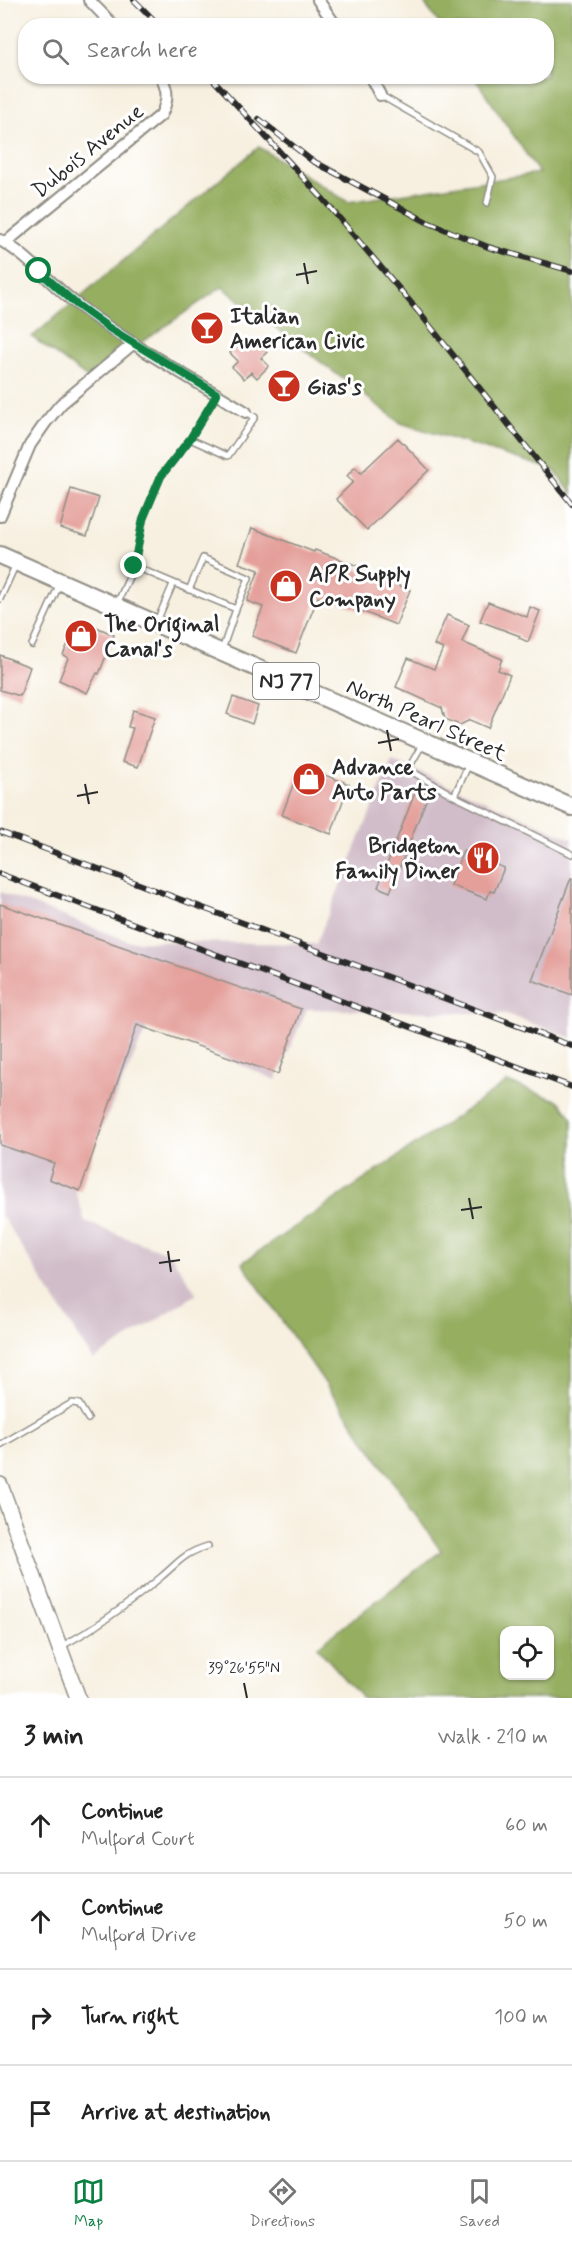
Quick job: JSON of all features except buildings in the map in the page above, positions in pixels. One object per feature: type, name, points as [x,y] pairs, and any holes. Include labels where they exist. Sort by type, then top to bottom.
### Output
[{"type":"main road","name":"North Pearl Street","points":[[0,555],[572,807]]},
{"type":"street","points":[[89,0],[106,18]]},
{"type":"street","points":[[318,0],[330,18]]},
{"type":"street","name":"Dubois Avenue","points":[[2,241],[161,115],[167,96],[164,84]]},
{"type":"street","points":[[374,84],[380,95]]},
{"type":"street","points":[[2,241],[76,304],[134,343],[246,412]]},
{"type":"street","points":[[0,516],[30,445],[46,422],[61,404],[134,343]]},
{"type":"street","points":[[0,1485],[78,1698]]},
{"type":"lane","points":[[380,95],[479,152],[493,177],[487,203]]},
{"type":"lane","points":[[116,606],[134,566],[143,519],[161,476],[190,439],[217,394]]},
{"type":"lane","points":[[190,439],[228,456],[255,417],[246,412]]},
{"type":"lane","points":[[189,590],[203,558],[249,578],[221,652]]},
{"type":"lane","points":[[0,599],[17,563]]},
{"type":"lane","points":[[134,566],[236,609]]},
{"type":"lane","points":[[32,645],[60,582]]},
{"type":"lane","points":[[155,624],[173,584]]},
{"type":"lane","points":[[424,742],[410,766],[411,771],[454,796],[572,854]]},
{"type":"lane","points":[[454,796],[470,762]]},
{"type":"lane","points":[[0,1445],[72,1403],[79,1404],[88,1419]]},
{"type":"lane","points":[[59,1647],[104,1621],[188,1553],[208,1546]]},
{"type":"shaded area","points":[[392,760],[572,839],[572,1038],[506,1014],[307,1009],[276,1080],[148,1025],[75,1188],[85,1222],[170,1254],[197,1294],[93,1360],[0,1213],[0,892],[128,941],[316,944]]},
{"type":"green space","points":[[422,0],[572,0],[572,494],[554,470],[401,423],[222,287],[89,379],[32,337],[259,147],[348,202],[539,173],[479,84],[554,84],[554,18],[435,18]]},
{"type":"green space","points":[[507,1082],[559,1101],[572,1117],[572,1698],[362,1698],[317,1647],[441,1551],[242,1263]]},
{"type":"railway","points":[[134,0],[152,18]]},
{"type":"railway","points":[[217,84],[323,199],[418,311],[572,504]]},
{"type":"railway","points":[[259,119],[311,160],[427,222],[488,247],[572,271]]},
{"type":"railway","points":[[0,832],[572,1046]]},
{"type":"railway","points":[[0,874],[572,1087]]},
{"type":"place","name":"Italian American Civic","points":[[207,328]]},
{"type":"place","name":"Gias's","points":[[284,386]]},
{"type":"place","name":"APR Supply Company","points":[[286,586]]},
{"type":"place","name":"The Original Canal's","points":[[81,636]]},
{"type":"place","name":"Advance Auto Parts","points":[[309,779]]},
{"type":"place","name":"Bridgeton Family Diner","points":[[483,858]]},
{"type":"route","points":[[39,271],[76,304],[109,328],[217,394],[190,439],[161,476],[143,519],[134,566]]}]
